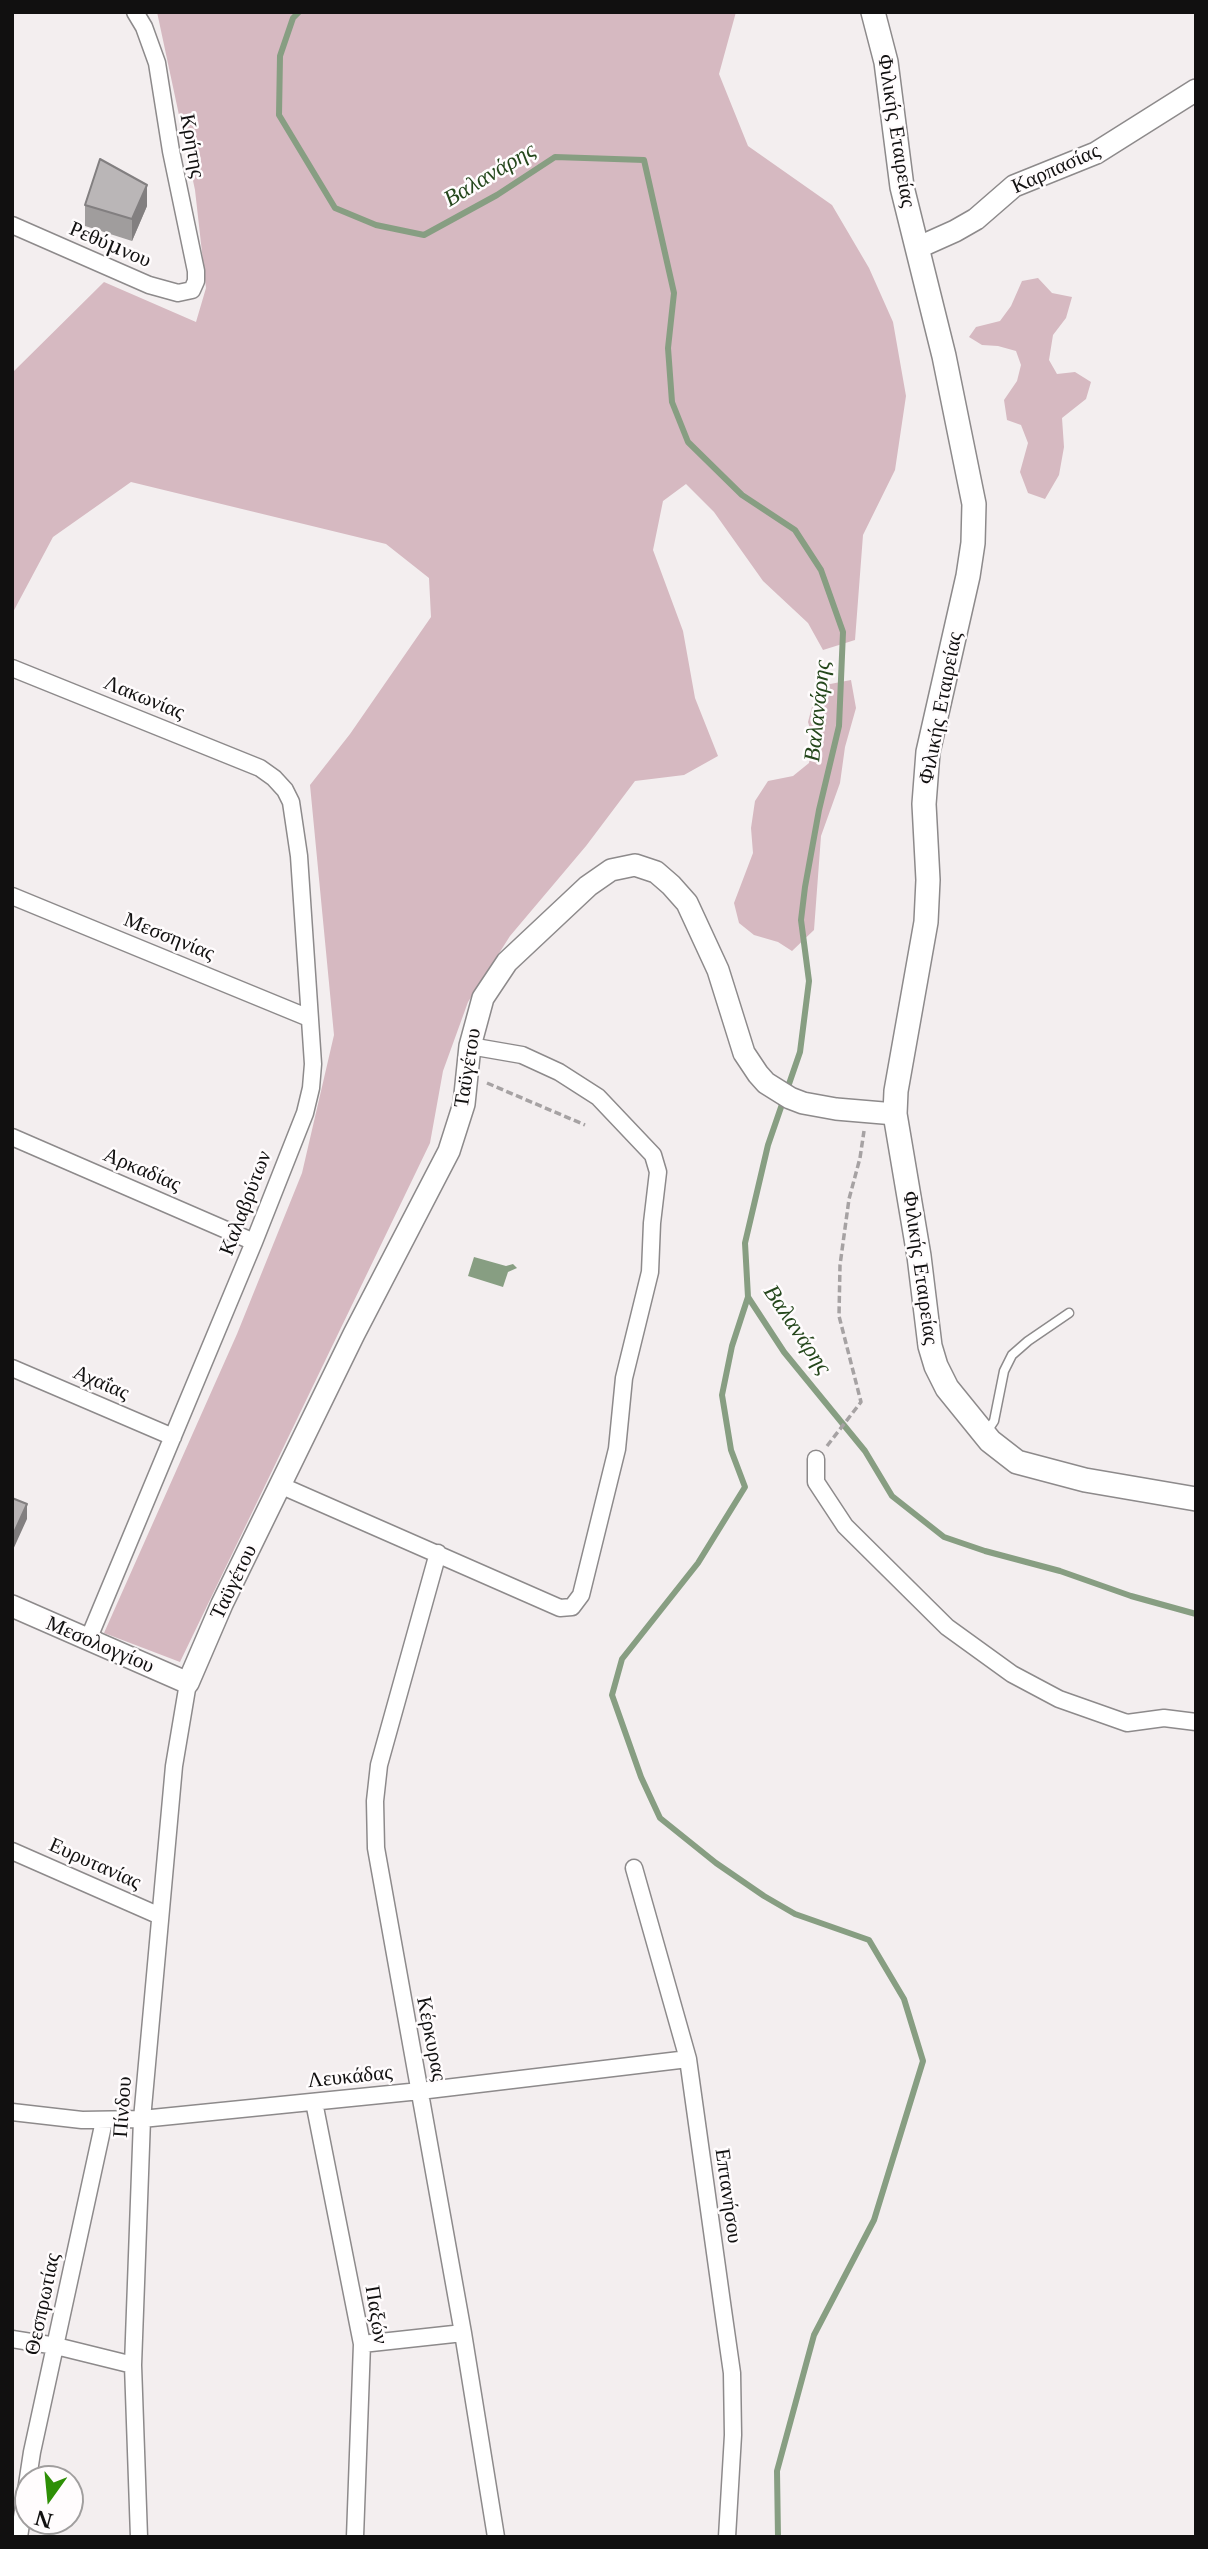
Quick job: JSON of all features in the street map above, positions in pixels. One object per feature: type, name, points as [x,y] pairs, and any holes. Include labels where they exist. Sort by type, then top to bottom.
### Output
[{"type":"main road","name":"Φιλικής Εταιρείας","points":[[873,12],[886,62],[902,187],[944,356],[966,460],[974,519],[968,576],[928,752],[924,804],[928,880],[926,922],[898,1068],[895,1114],[919,1256],[930,1346],[947,1388],[984,1435],[1006,1455],[1031,1467],[1085,1480],[1196,1499]]},
{"type":"street","name":"Κρήτης","points":[[135,12],[144,27],[157,63],[171,151],[196,271],[196,281],[192,289]]},
{"type":"street","name":"Καρπασίας","points":[[917,248],[976,219],[1014,186],[1096,153],[1196,90]]},
{"type":"street","name":"Ρεθύμνου","points":[[12,225],[149,285],[178,293],[192,289]]},
{"type":"street","name":"Λακωνίας","points":[[12,668],[260,768]]},
{"type":"street","name":"Καλαβρύτων","points":[[88,1640],[254,1242],[305,1113],[311,1088],[313,1065],[295,818],[285,790],[260,768]]},
{"type":"street","name":"Ταϋγέτου","points":[[188,1683],[222,1604],[354,1334],[449,1151],[464,1104],[470,1046],[483,998],[507,962],[588,886],[611,870],[635,865],[656,872],[687,903],[718,970],[744,1053],[758,1074],[776,1090],[803,1103],[895,1114]]},
{"type":"street","name":"Μεσσηνίας","points":[[12,896],[309,1018]]},
{"type":"street","points":[[282,1486],[561,1608],[577,1602],[591,1560],[617,1449],[624,1378],[650,1272],[658,1172],[653,1155],[598,1097],[559,1072],[522,1055],[470,1046]]},
{"type":"street","name":"Αρκαδίας","points":[[12,1138],[254,1242]]},
{"type":"street","name":"Αχαΐας","points":[[12,1368],[173,1437]]},
{"type":"street","points":[[816,1459],[816,1482],[845,1526],[947,1627],[1012,1674],[1059,1699],[1127,1723],[1164,1718],[1196,1722]]},
{"type":"street","name":"Κέρκυρας","points":[[438,1553],[386,1733],[375,1782],[374,1801],[379,1873],[463,2333],[496,2537]]},
{"type":"street","name":"Μεσολογγίου","points":[[12,1606],[188,1683]]},
{"type":"street","name":"Πίνδου","points":[[139,2537],[133,2365],[142,2119],[174,1766],[188,1683]]},
{"type":"street","name":"Ευρυτανίας","points":[[12,1851],[160,1916]]},
{"type":"street","name":"Επτανήσου","points":[[634,1868],[688,2059],[732,2373],[733,2435],[727,2537]]},
{"type":"street","name":"Λευκάδας","points":[[12,2112],[104,2121],[142,2119],[420,2091],[688,2059]]},
{"type":"street","name":"Παξών","points":[[314,2102],[362,2344],[355,2537]]},
{"type":"street","name":"Θεσπρωτίας","points":[[19,2537],[32,2452],[104,2121]]},
{"type":"street","points":[[362,2344],[463,2333]]},
{"type":"street","points":[[12,2339],[56,2346],[133,2365]]},
{"type":"lane","points":[[984,1435],[994,1421],[1004,1371],[1012,1355],[1034,1336],[1069,1313]]},
{"type":"path","points":[[469,1075],[585,1125]]},
{"type":"path","points":[[816,1459],[861,1402],[839,1316],[841,1265],[849,1199],[860,1158],[867,1112]]},
{"type":"shaded area","points":[[157,12],[736,12],[719,74],[748,146],[832,205],[869,268],[893,322],[906,396],[895,470],[863,535],[855,640],[823,650],[808,623],[763,581],[714,512],[686,484],[663,501],[653,550],[683,631],[695,698],[718,756],[684,775],[635,781],[586,846],[510,936],[468,1002],[443,1071],[430,1143],[180,1662],[104,1633],[237,1334],[302,1173],[334,1035],[310,785],[350,734],[431,617],[429,578],[386,544],[131,482],[53,537],[12,614],[12,373],[104,282],[196,322],[206,288],[195,190]]},
{"type":"shaded area","points":[[1038,278],[1052,293],[1072,297],[1066,318],[1053,335],[1049,360],[1057,374],[1075,372],[1091,382],[1086,399],[1062,418],[1064,447],[1059,475],[1045,499],[1028,493],[1020,472],[1028,443],[1021,425],[1007,420],[1004,400],[1017,381],[1021,365],[1016,351],[982,345],[969,337],[976,327],[1000,321],[1011,306],[1022,281]]},
{"type":"shaded area","points":[[851,680],[856,708],[845,747],[840,783],[821,836],[814,930],[792,951],[778,942],[754,935],[739,923],[734,903],[753,853],[751,828],[755,801],[768,781],[793,776],[809,763],[813,738],[808,722],[812,707],[825,685]]},
{"type":"shaded area","points":[[474,1257],[506,1266],[513,1264],[517,1268],[508,1272],[503,1287],[468,1276]]},
{"type":"building","points":[[100,159],[147,185],[132,219],[85,205]]},
{"type":"building","points":[[12,1498],[27,1504],[12,1537]]},
{"type":"waterway","name":"Βαλανάρης","points":[[299,12],[293,18],[280,56],[279,115],[335,208],[376,225],[424,235],[497,195],[555,157],[644,160],[674,293],[668,348],[672,402],[688,442],[742,495],[795,530],[821,570],[843,632],[839,726],[819,810],[801,920],[809,981],[800,1052],[768,1145],[745,1243],[748,1297],[784,1352],[865,1451],[892,1496],[944,1537],[1196,1614]]},
{"type":"waterway","points":[[748,1297],[732,1346],[722,1395],[731,1450],[745,1487],[698,1563],[622,1659],[612,1695],[641,1777],[660,1818],[716,1863],[764,1896],[795,1914],[869,1940],[904,1999],[923,2061],[874,2220],[814,2335],[777,2471],[778,2537]]}]
